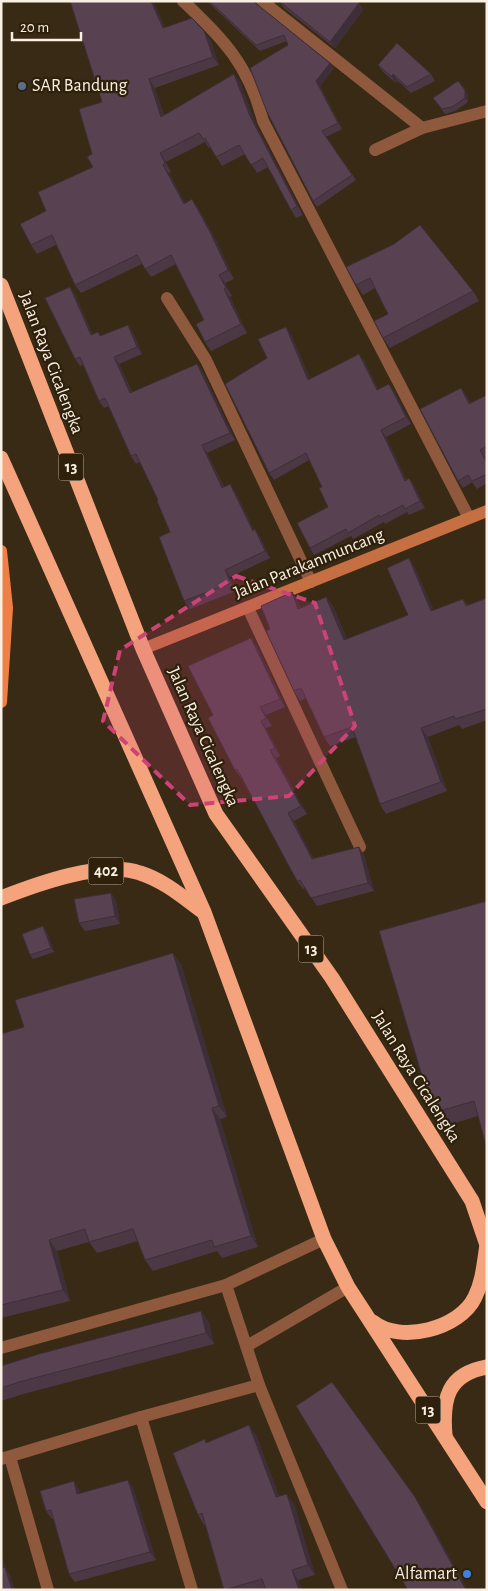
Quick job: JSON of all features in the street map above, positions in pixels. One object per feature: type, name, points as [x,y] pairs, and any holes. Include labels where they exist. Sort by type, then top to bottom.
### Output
[{"type":"highway","name":"Jalan Raya Cicalengka","points":[[1,285],[143,649],[216,814],[332,978],[472,1201],[487,1245]]},
{"type":"highway","name":"13","points":[[1,458],[204,912],[324,1239],[348,1287],[487,1502]]},
{"type":"highway","name":"402","points":[[1,898],[32,886],[86,872],[126,870],[154,879],[204,912]]},
{"type":"highway","points":[[369,1318],[380,1327],[396,1333],[412,1334],[454,1319],[466,1310],[475,1298],[482,1276],[487,1245]]},
{"type":"highway","points":[[446,1437],[443,1411],[449,1389],[460,1378],[475,1369],[487,1367]]},
{"type":"main road","name":"Jalan Parakanmuncang","points":[[143,649],[487,511]]},
{"type":"main road","points":[[1,551],[7,608],[1,702]]},
{"type":"street","points":[[183,1],[208,25],[245,70],[256,93],[263,121],[469,518]]},
{"type":"street","points":[[262,1],[422,128]]},
{"type":"street","points":[[375,150],[422,128],[487,111]]},
{"type":"street","points":[[167,298],[206,360],[311,582]]},
{"type":"street","points":[[248,608],[360,847]]},
{"type":"street","points":[[1,1348],[226,1285],[324,1239]]},
{"type":"street","points":[[226,1285],[260,1385],[342,1590]]},
{"type":"street","points":[[247,1346],[348,1287]]},
{"type":"street","points":[[48,1590],[5,1458],[141,1417],[260,1385]]},
{"type":"street","points":[[141,1417],[192,1590]]},
{"type":"highlighted area","points":[[236,576],[315,603],[355,726],[289,796],[190,805],[103,721],[120,650]]},
{"type":"building","points":[[70,1],[151,1],[163,28],[192,18],[204,31],[213,57],[149,79],[161,117],[234,74],[250,116],[297,206],[291,210],[263,158],[251,165],[239,145],[216,157],[205,138],[203,139],[199,133],[160,153],[165,163],[163,165],[184,204],[192,199],[211,234],[228,270],[219,275],[241,324],[205,342],[196,324],[204,320],[171,255],[145,269],[137,255],[75,285],[52,235],[31,245],[20,224],[46,211],[38,192],[93,167],[87,157],[92,154],[79,109],[102,102]]},
{"type":"building","points":[[209,1],[253,1],[330,63],[316,81],[338,123],[322,131],[352,175],[313,201],[267,112],[250,68],[288,45],[284,35],[256,45]]},
{"type":"building","points":[[279,1],[356,1],[359,3],[330,42]]},
{"type":"building","points":[[397,43],[431,74],[407,87],[393,74],[392,77],[378,65]]},
{"type":"building","points":[[458,81],[465,90],[465,98],[452,107],[442,109],[433,98]]},
{"type":"building","points":[[420,225],[473,291],[383,338],[374,321],[388,314],[370,278],[356,285],[346,267],[394,244]]},
{"type":"building","points":[[70,287],[91,335],[98,332],[100,336],[128,325],[137,347],[114,357],[130,393],[197,364],[230,433],[202,445],[222,488],[230,484],[265,551],[225,570],[231,583],[184,601],[159,537],[170,532],[158,500],[136,454],[131,456],[105,398],[99,401],[80,357],[75,359],[45,298]]},
{"type":"building","points":[[286,327],[308,380],[359,354],[377,390],[389,384],[406,417],[381,430],[405,481],[409,478],[420,501],[405,509],[403,505],[380,517],[379,515],[348,533],[346,529],[310,548],[297,523],[328,507],[319,488],[322,487],[306,453],[269,473],[225,384],[267,358],[258,339]]},
{"type":"building","points":[[461,388],[469,404],[487,395],[487,446],[480,450],[487,463],[487,474],[472,481],[468,475],[458,481],[420,409]]},
{"type":"building","points":[[409,558],[431,611],[463,599],[466,606],[487,598],[487,709],[455,719],[454,716],[421,728],[441,782],[380,804],[352,727],[324,737],[301,688],[294,691],[266,631],[270,629],[261,606],[292,592],[298,609],[326,597],[344,640],[408,615],[387,568]]},
{"type":"building","points":[[251,638],[280,699],[260,707],[266,718],[261,721],[275,748],[270,750],[301,806],[288,813],[312,859],[359,847],[368,883],[311,898],[300,880],[297,881],[208,718],[213,715],[188,666]]},
{"type":"building","points":[[111,893],[115,916],[79,923],[74,899]]},
{"type":"building","points":[[487,901],[487,1149],[474,1101],[433,1113],[379,931]]},
{"type":"building","points":[[43,926],[51,948],[30,955],[22,934]]},
{"type":"building","points":[[173,953],[219,1106],[212,1108],[251,1236],[214,1247],[212,1240],[145,1260],[133,1229],[89,1242],[85,1229],[49,1240],[63,1290],[1,1305],[1,1034],[24,1027],[15,1000]]},
{"type":"building","points":[[201,1311],[206,1333],[1,1388],[1,1366]]},
{"type":"building","points":[[332,1382],[415,1497],[466,1590],[408,1590],[296,1406]]},
{"type":"building","points":[[249,1425],[276,1497],[287,1494],[308,1565],[292,1570],[299,1590],[266,1590],[262,1579],[224,1590],[202,1513],[198,1515],[173,1453],[205,1439],[206,1443]]},
{"type":"building","points":[[128,1480],[150,1552],[69,1574],[51,1510],[46,1511],[40,1491],[74,1481],[77,1494]]},
{"type":"building","points":[[1,1564],[2,1568],[5,1567],[12,1590],[1,1590]]},
{"type":"place","name":"SAR Bandung","points":[[22,86]]},
{"type":"place","name":"Alfamart","points":[[467,1574]]}]
